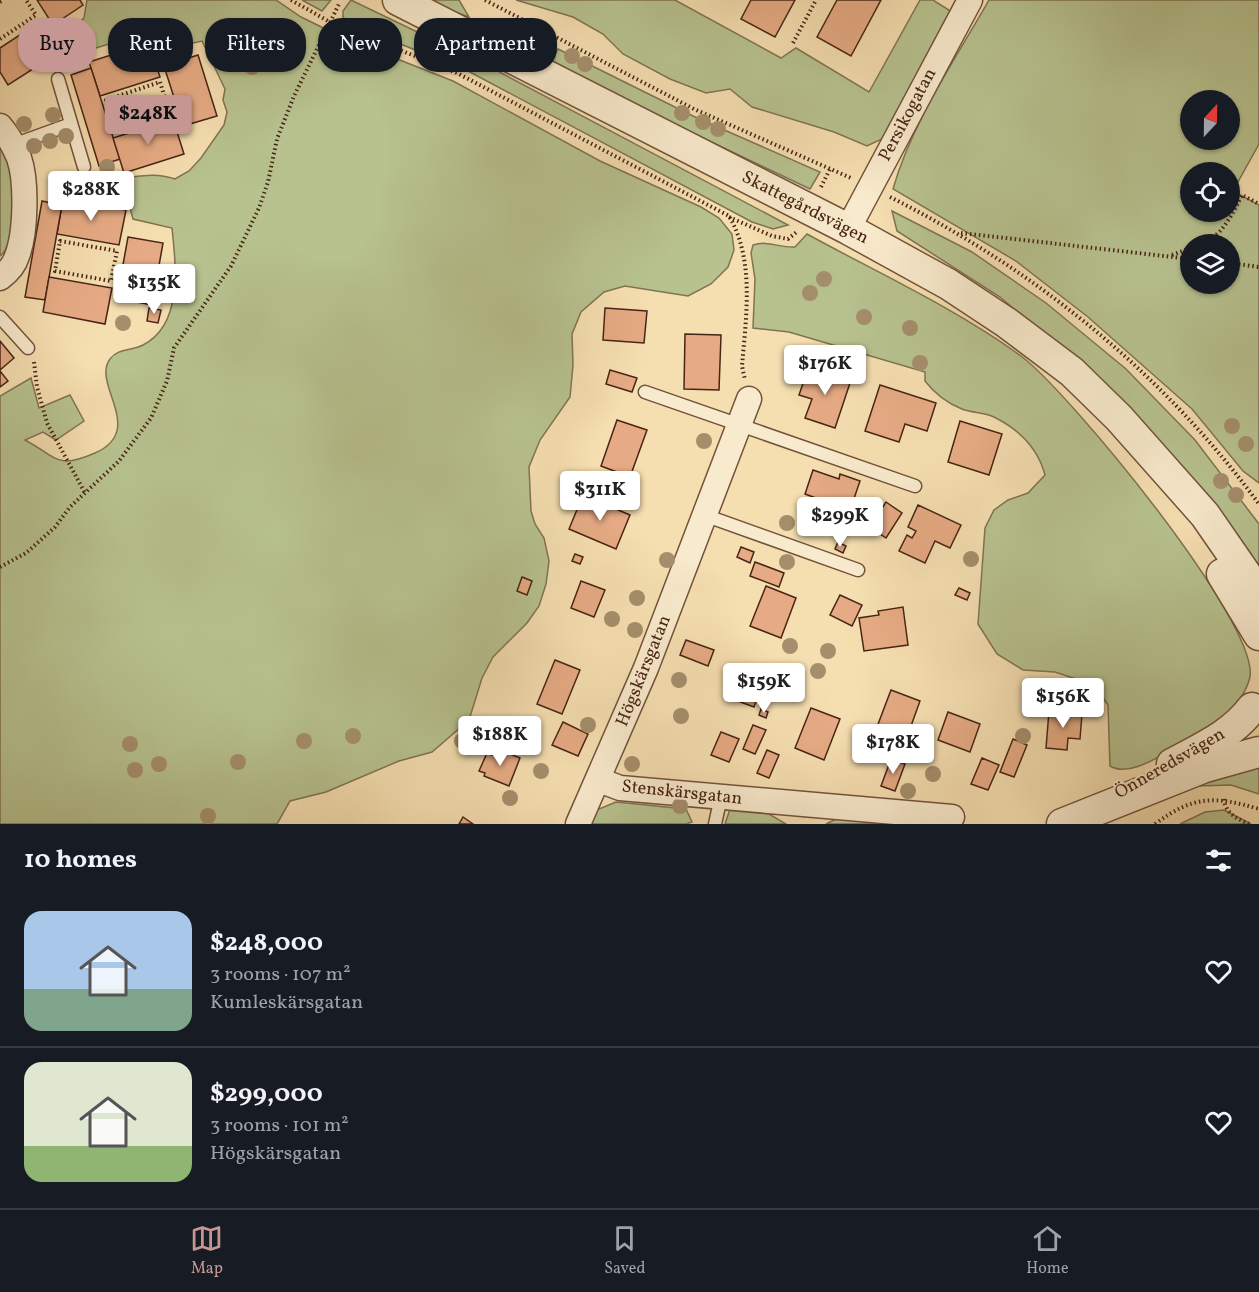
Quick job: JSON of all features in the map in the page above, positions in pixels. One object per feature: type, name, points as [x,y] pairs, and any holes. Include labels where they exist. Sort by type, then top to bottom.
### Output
[{"type":"street","name":"Skattegårdsvägen","points":[[398,0],[848,229],[948,284],[1047,352],[1107,405],[1205,515],[1259,593]]},
{"type":"street","name":"Persikogatan","points":[[848,229],[968,1]]},
{"type":"street","points":[[0,278],[10,270],[18,255],[24,190],[20,160],[6,135]]},
{"type":"street","name":"Högskärsgatan","points":[[578,824],[599,780],[748,399]]},
{"type":"street","name":"Skattegårdsvägen","points":[[1169,477],[1178,502],[1259,635]]},
{"type":"street","points":[[1255,697],[1252,720],[1259,737]]},
{"type":"street","name":"Önneredsvägen","points":[[1072,819],[1221,737],[1243,720],[1255,697]]},
{"type":"street","name":"Önneredsvägen","points":[[1072,819],[1205,767],[1259,752]]},
{"type":"street","name":"Stenskärsgatan","points":[[599,780],[620,788],[721,797],[804,815],[952,817]]},
{"type":"lane","points":[[58,79],[84,167]]},
{"type":"lane","points":[[6,135],[71,124]]},
{"type":"lane","points":[[0,317],[28,348]]},
{"type":"lane","points":[[645,392],[915,486]]},
{"type":"lane","points":[[704,515],[858,570]]},
{"type":"lane","points":[[715,824],[721,797]]},
{"type":"path","points":[[0,39],[36,15],[26,0]]},
{"type":"path","points":[[291,0],[323,18]]},
{"type":"path","points":[[793,43],[816,0]]},
{"type":"path","points":[[332,18],[340,2]]},
{"type":"path","points":[[0,567],[34,547],[56,527],[139,437],[160,401],[174,348],[231,266],[259,208],[268,182],[277,139],[318,48]]},
{"type":"path","points":[[402,51],[457,73],[729,216],[738,232],[746,261],[742,366],[748,399]]},
{"type":"path","points":[[160,82],[170,114],[116,131],[107,111],[106,100],[160,82]]},
{"type":"path","points":[[1217,234],[1227,224],[1242,195],[1259,204]]},
{"type":"path","points":[[957,233],[1180,257]]},
{"type":"path","points":[[60,241],[117,250],[111,281],[55,271],[56,250],[60,241]]},
{"type":"path","points":[[1170,256],[1180,252]]},
{"type":"path","points":[[1240,264],[1259,267]]},
{"type":"path","points":[[28,348],[36,366],[37,387],[47,423],[85,493]]},
{"type":"path","points":[[1155,824],[1199,801],[1224,799],[1259,809]]},
{"type":"path","points":[[1224,799],[1224,806],[1234,818],[1249,824]]},
{"type":"green space","points":[[87,0],[276,0],[303,18],[205,18],[205,47],[202,41],[193,43],[193,18],[108,18],[108,44],[96,48],[96,18],[84,18]]},
{"type":"green space","points":[[302,0],[331,0],[322,11]]},
{"type":"green space","points":[[351,0],[388,18],[344,18],[343,11]]},
{"type":"green space","points":[[423,0],[459,0],[469,17]]},
{"type":"green space","points":[[516,0],[675,0],[781,58],[796,48],[869,92],[920,0],[933,0],[952,12],[882,139],[867,146],[834,132],[752,107],[730,89],[706,93],[670,79],[623,54],[603,34],[573,17]]},
{"type":"green space","points":[[989,0],[1259,0],[1259,144],[1240,178],[1240,162],[1180,162],[1180,222],[1240,222],[1240,195],[1259,205],[1259,483],[1243,471],[1192,409],[1088,317],[1016,261],[893,189],[911,140]]},
{"type":"green space","points":[[306,19],[318,25],[318,72],[402,72],[402,61],[414,66],[414,72],[430,72],[453,81],[600,161],[701,207],[719,218],[732,234],[734,250],[728,267],[711,284],[688,296],[625,286],[604,292],[581,312],[572,334],[573,365],[570,397],[540,440],[529,467],[531,511],[535,524],[544,538],[549,561],[546,584],[539,606],[527,623],[493,657],[482,678],[469,720],[432,752],[399,761],[326,792],[290,801],[277,824],[0,824],[0,396],[31,378],[39,408],[70,395],[84,421],[56,440],[43,432],[25,440],[57,459],[72,461],[82,458],[110,443],[117,432],[118,420],[106,369],[113,355],[143,345],[156,336],[165,324],[174,293],[175,260],[172,228],[133,219],[129,204],[117,198],[71,187],[71,177],[78,173],[108,179],[151,175],[175,179],[189,171],[224,125],[227,112],[223,100],[225,89],[217,72],[306,72]]},
{"type":"green space","points":[[402,25],[414,30],[414,49],[402,45]]},
{"type":"green space","points":[[558,49],[697,118],[820,172],[810,189],[621,99],[557,63]]},
{"type":"green space","points":[[470,72],[499,72],[788,225],[773,229],[752,222]]},
{"type":"green space","points":[[0,141],[13,171],[15,211],[10,238],[6,249],[0,256]]},
{"type":"green space","points":[[892,211],[972,252],[1046,303],[1126,369],[1195,440],[1259,524],[1259,577],[1100,382],[1000,297],[897,231]]},
{"type":"green space","points":[[807,234],[970,322],[996,339],[1021,356],[1078,413],[1116,458],[1194,560],[1225,609],[1245,649],[1250,677],[1240,699],[1223,718],[1202,733],[1155,759],[1136,767],[1118,769],[1110,766],[1108,705],[1094,685],[1055,672],[1023,670],[997,654],[978,624],[985,528],[994,510],[1008,500],[1028,493],[1045,475],[1038,456],[1020,434],[994,417],[962,409],[946,401],[925,381],[925,372],[789,332],[753,328],[755,279],[751,253],[753,245],[764,243],[795,247]]},
{"type":"green space","points":[[1259,764],[1259,794],[1231,785],[1197,786],[1201,779]]},
{"type":"green space","points":[[616,802],[686,809],[692,822],[686,824],[587,824],[594,811]]},
{"type":"green space","points":[[730,809],[769,814],[786,824],[725,824]]},
{"type":"green space","points":[[1224,810],[1251,824],[1180,824],[1205,812]]},
{"type":"green space","points":[[842,816],[916,824],[826,824]]},
{"type":"building","points":[[37,0],[80,0],[83,5],[64,18],[49,18]]},
{"type":"building","points":[[751,0],[795,0],[775,37],[741,19]]},
{"type":"building","points":[[837,0],[881,0],[851,56],[817,37]]},
{"type":"building","points":[[18,36],[18,72],[28,72],[8,85],[0,72],[0,48]]},
{"type":"building","points":[[198,55],[217,116],[183,126],[166,72],[193,72],[193,57]]},
{"type":"building","points":[[108,56],[108,72],[158,72],[160,77],[100,96],[92,72],[96,72],[96,60]]},
{"type":"building","points":[[92,72],[120,159],[99,166],[71,75]]},
{"type":"building","points":[[173,119],[184,154],[124,173],[113,138]]},
{"type":"building","points":[[63,199],[126,210],[119,245],[57,234]]},
{"type":"building","points":[[42,201],[62,205],[45,300],[25,297]]},
{"type":"building","points":[[128,237],[163,243],[152,305],[117,298]]},
{"type":"building","points":[[49,277],[112,288],[105,324],[43,312]]},
{"type":"building","points":[[149,308],[161,310],[158,323],[147,321]]},
{"type":"building","points":[[605,308],[647,311],[644,343],[603,340]]},
{"type":"building","points":[[685,334],[721,335],[719,390],[684,389]]},
{"type":"building","points":[[0,341],[14,358],[0,370]]},
{"type":"building","points":[[809,366],[851,380],[835,428],[805,418],[812,399],[799,395]]},
{"type":"building","points":[[610,370],[637,378],[632,392],[606,384]]},
{"type":"building","points":[[0,371],[8,381],[0,387]]},
{"type":"building","points":[[880,385],[936,403],[927,431],[905,424],[899,442],[865,431]]},
{"type":"building","points":[[617,420],[647,430],[630,477],[601,466]]},
{"type":"building","points":[[960,421],[1002,434],[989,475],[948,462]]},
{"type":"building","points":[[813,470],[839,479],[840,474],[860,481],[843,531],[817,523],[824,501],[805,494]]},
{"type":"building","points":[[583,495],[630,515],[616,549],[569,529]]},
{"type":"building","points":[[886,502],[902,513],[886,538],[870,527]]},
{"type":"building","points":[[918,505],[961,525],[950,548],[935,541],[925,563],[899,551],[907,535],[912,538],[916,531],[908,527]]},
{"type":"building","points":[[838,542],[846,546],[843,553],[835,549]]},
{"type":"building","points":[[741,547],[754,552],[750,563],[737,557]]},
{"type":"building","points":[[575,554],[583,557],[580,564],[572,561]]},
{"type":"building","points":[[755,562],[784,573],[779,587],[750,576]]},
{"type":"building","points":[[522,577],[532,581],[527,595],[517,591]]},
{"type":"building","points":[[581,581],[605,590],[594,617],[571,608]]},
{"type":"building","points":[[766,586],[796,598],[781,638],[750,626]]},
{"type":"building","points":[[959,588],[970,593],[967,600],[955,595]]},
{"type":"building","points":[[840,595],[862,605],[852,626],[830,615]]},
{"type":"building","points":[[903,607],[908,645],[864,651],[859,618],[879,615],[878,611]]},
{"type":"building","points":[[686,640],[714,650],[708,666],[680,655]]},
{"type":"building","points":[[555,660],[580,670],[562,714],[537,704]]},
{"type":"building","points":[[738,668],[775,682],[768,699],[758,695],[754,707],[727,697]]},
{"type":"building","points":[[1085,687],[1097,688],[1095,710],[1084,709]]},
{"type":"building","points":[[891,690],[920,701],[902,751],[872,740]]},
{"type":"building","points":[[811,708],[840,719],[824,760],[795,748]]},
{"type":"building","points":[[761,709],[768,712],[766,718],[759,715]]},
{"type":"building","points":[[1049,711],[1082,714],[1080,739],[1068,738],[1067,750],[1046,748]]},
{"type":"building","points":[[948,712],[980,724],[970,752],[938,740]]},
{"type":"building","points":[[563,722],[588,734],[578,756],[552,745]]},
{"type":"building","points":[[753,725],[766,730],[755,754],[743,749]]},
{"type":"building","points":[[721,732],[739,739],[729,762],[711,755]]},
{"type":"building","points":[[1013,739],[1027,745],[1014,777],[1000,772]]},
{"type":"building","points":[[495,748],[520,758],[509,786],[484,776],[485,773],[479,771],[487,753],[492,755]]},
{"type":"building","points":[[767,750],[779,755],[769,778],[757,773]]},
{"type":"building","points":[[982,758],[999,765],[988,790],[971,784]]},
{"type":"building","points":[[891,759],[905,764],[895,791],[881,786]]},
{"type":"building","points":[[463,817],[473,824],[459,824]]}]
